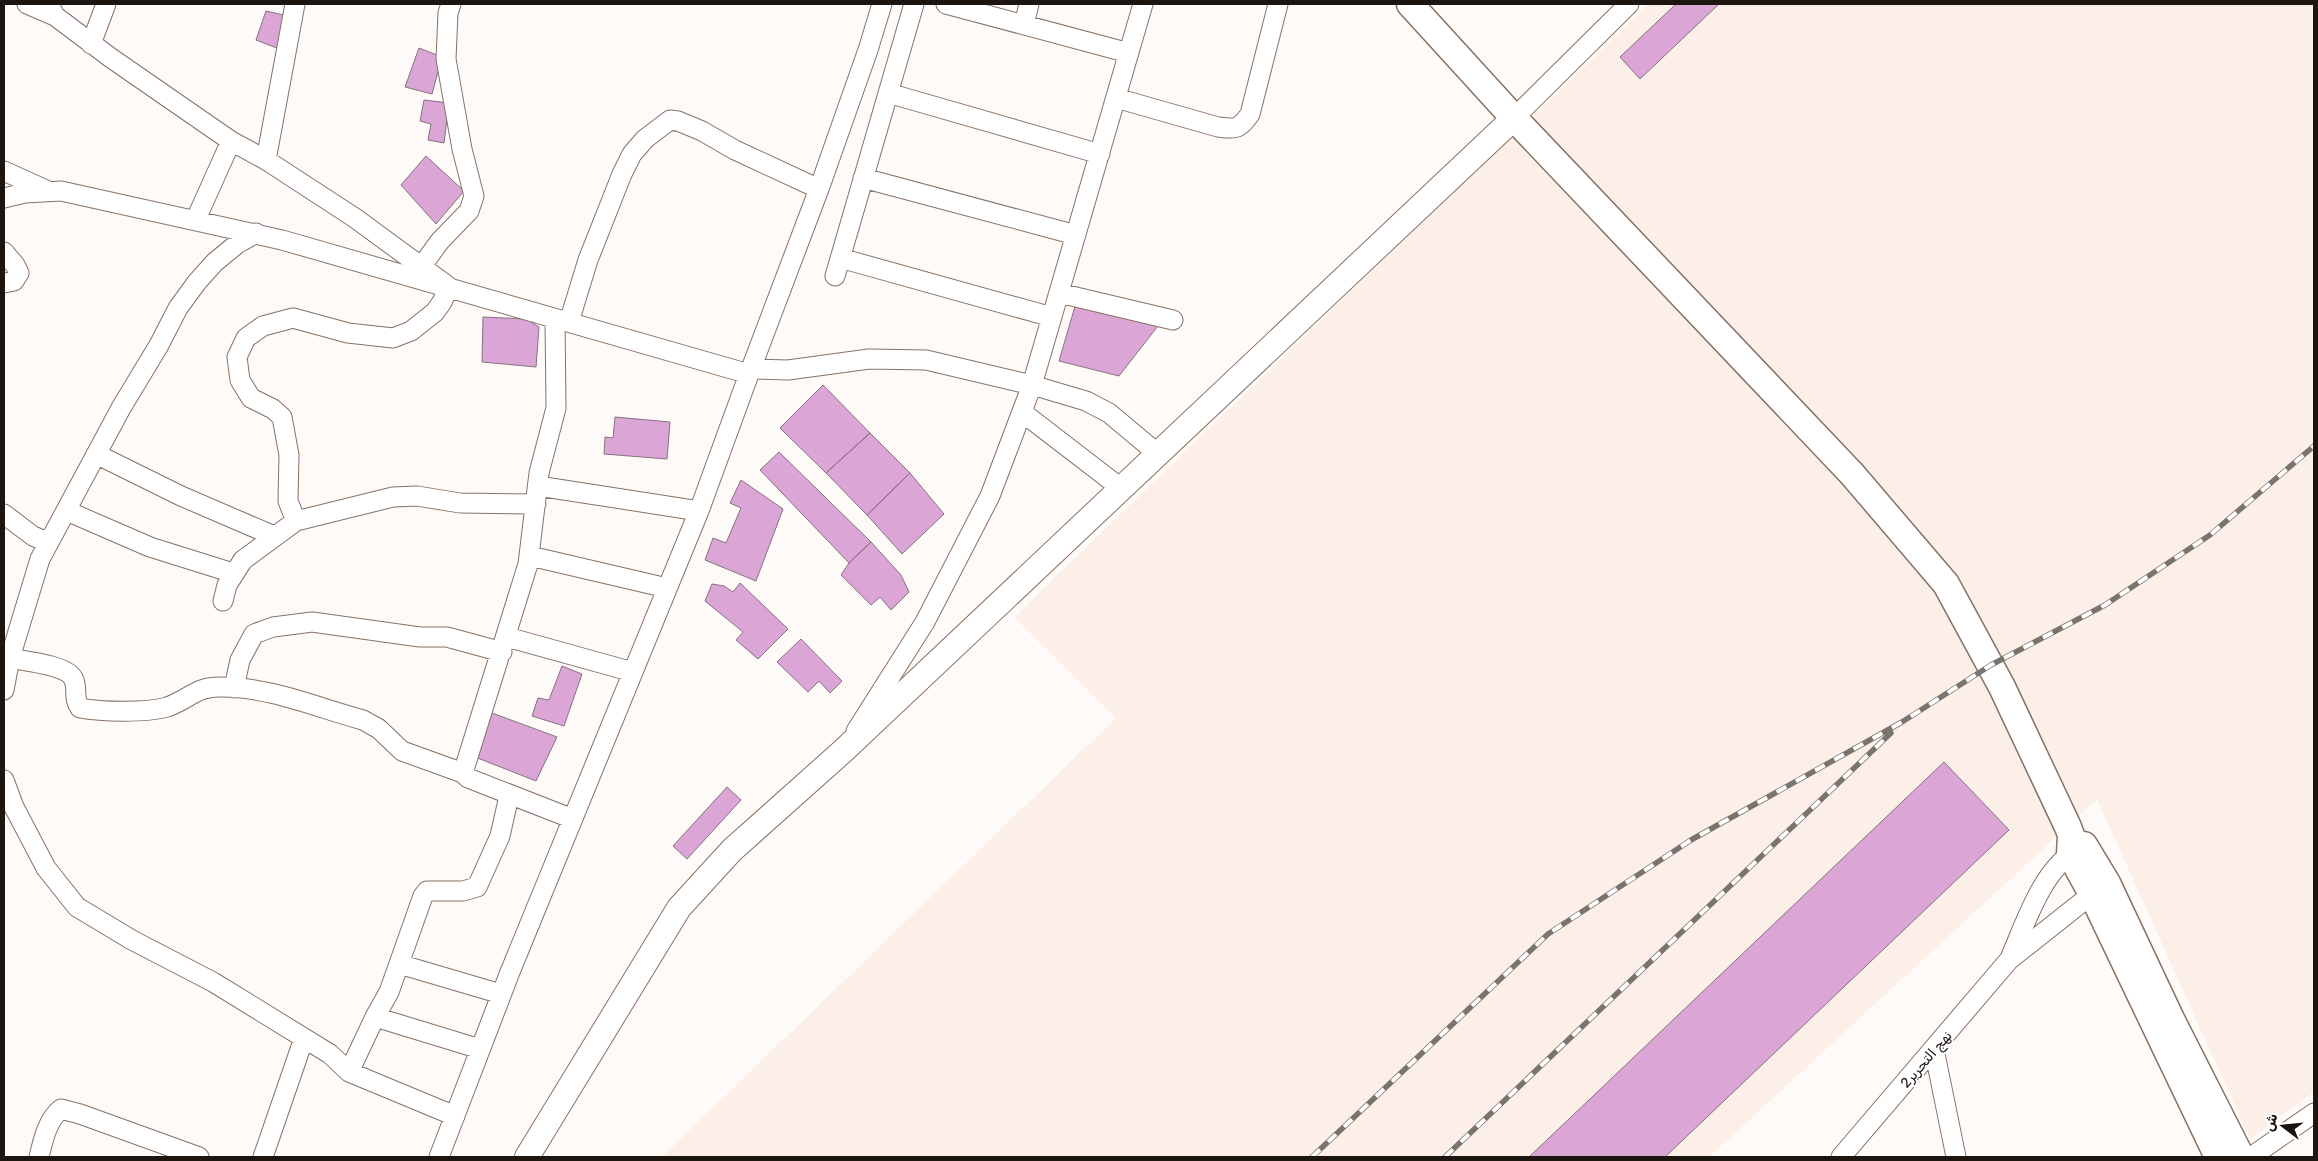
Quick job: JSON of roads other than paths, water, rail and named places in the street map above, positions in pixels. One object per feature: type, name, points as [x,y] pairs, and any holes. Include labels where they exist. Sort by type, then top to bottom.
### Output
[{"type":"main road","points":[[1410,4],[1514,118],[1687,298],[1891,517],[1946,584],[2002,687],[2073,841],[2099,889],[2163,1023],[2218,1157]]},
{"type":"main road","points":[[2163,1023],[2241,1157]]},
{"type":"street","points":[[27,4],[52,10],[91,44],[231,140],[266,160],[355,218],[448,287]]},
{"type":"street","points":[[91,44],[106,4]]},
{"type":"street","points":[[266,160],[295,4]]},
{"type":"street","points":[[420,266],[440,241],[469,211],[474,196],[462,149],[446,58],[448,13],[451,4]]},
{"type":"street","points":[[439,1157],[501,994],[699,511],[819,189],[868,50],[882,4]]},
{"type":"street","points":[[914,4],[837,267],[1052,317]]},
{"type":"street","points":[[946,4],[1129,53]]},
{"type":"street","points":[[1024,25],[1030,4]]},
{"type":"street","points":[[843,752],[925,622],[990,496],[1032,385],[1143,4]]},
{"type":"street","points":[[1116,98],[1235,129],[1243,124],[1250,114],[1278,4]]},
{"type":"street","points":[[527,1157],[679,908],[732,850],[843,752],[1122,489],[1514,118],[1629,4]]},
{"type":"street","points":[[888,93],[1100,154]]},
{"type":"street","points":[[463,773],[530,556],[539,473],[556,408],[562,320],[632,154],[645,139],[670,120],[678,120],[735,150],[819,189]]},
{"type":"street","points":[[196,219],[231,140]]},
{"type":"street","points":[[4,171],[50,192]]},
{"type":"street","points":[[863,178],[1076,235]]},
{"type":"street","points":[[4,198],[61,191],[196,219],[256,233],[750,371],[788,370],[869,359],[926,360],[1032,385],[1086,401],[1109,413],[1158,454]]},
{"type":"street","points":[[4,690],[10,658],[40,559],[47,542],[178,308],[196,282],[215,262],[237,244],[256,233]]},
{"type":"street","points":[[4,252],[15,265],[18,273],[14,281],[4,283]]},
{"type":"street","points":[[296,521],[288,500],[288,455],[282,417],[273,409],[251,398],[240,380],[237,357],[246,338],[263,326],[292,318],[348,333],[393,338],[411,331],[435,312],[442,302],[448,287]]},
{"type":"street","points":[[1059,294],[1173,320]]},
{"type":"street","points":[[1022,412],[1122,489]]},
{"type":"street","points":[[96,454],[181,496],[274,536]]},
{"type":"street","points":[[223,601],[233,572],[243,560],[296,521],[393,497],[417,496],[475,503],[537,495],[699,511]]},
{"type":"street","points":[[66,511],[150,547],[233,572]]},
{"type":"street","points":[[4,514],[32,536],[47,542]]},
{"type":"street","points":[[530,556],[667,588]]},
{"type":"street","points":[[234,688],[240,660],[254,634],[273,627],[312,622],[420,637],[447,637],[504,644],[633,672]]},
{"type":"street","points":[[10,658],[47,665],[69,673],[75,684],[75,702],[80,708],[92,711],[165,707],[186,699],[198,689],[222,687],[287,698],[363,720],[379,729],[402,751],[463,773],[468,778],[509,796],[573,818]]},
{"type":"street","points":[[4,780],[14,807],[46,868],[77,908],[132,940],[213,982],[330,1054],[349,1072],[455,1116]]},
{"type":"street","points":[[349,1072],[389,992],[423,896],[427,891],[462,891],[477,887],[500,836],[509,796]]},
{"type":"street","name":"نهج التحرير2","points":[[2009,960],[2039,890],[2073,841]]},
{"type":"street","name":"نهج التحرير2","points":[[1841,1157],[2009,960],[2099,889]]},
{"type":"street","points":[[399,964],[501,994]]},
{"type":"street","points":[[375,1017],[480,1049]]},
{"type":"street","points":[[263,1157],[304,1038]]},
{"type":"street","points":[[1934,1049],[1956,1157]]},
{"type":"street","points":[[39,1157],[49,1124],[55,1114],[61,1109],[199,1157]]},
{"type":"street","points":[[2251,1157],[2314,1113]]},
{"type":"railway","points":[[1312,1157],[1548,934],[1691,840],[1902,722],[1991,665],[2105,605],[2210,535],[2314,446]]},
{"type":"railway","points":[[1445,1157],[1891,733]]}]
